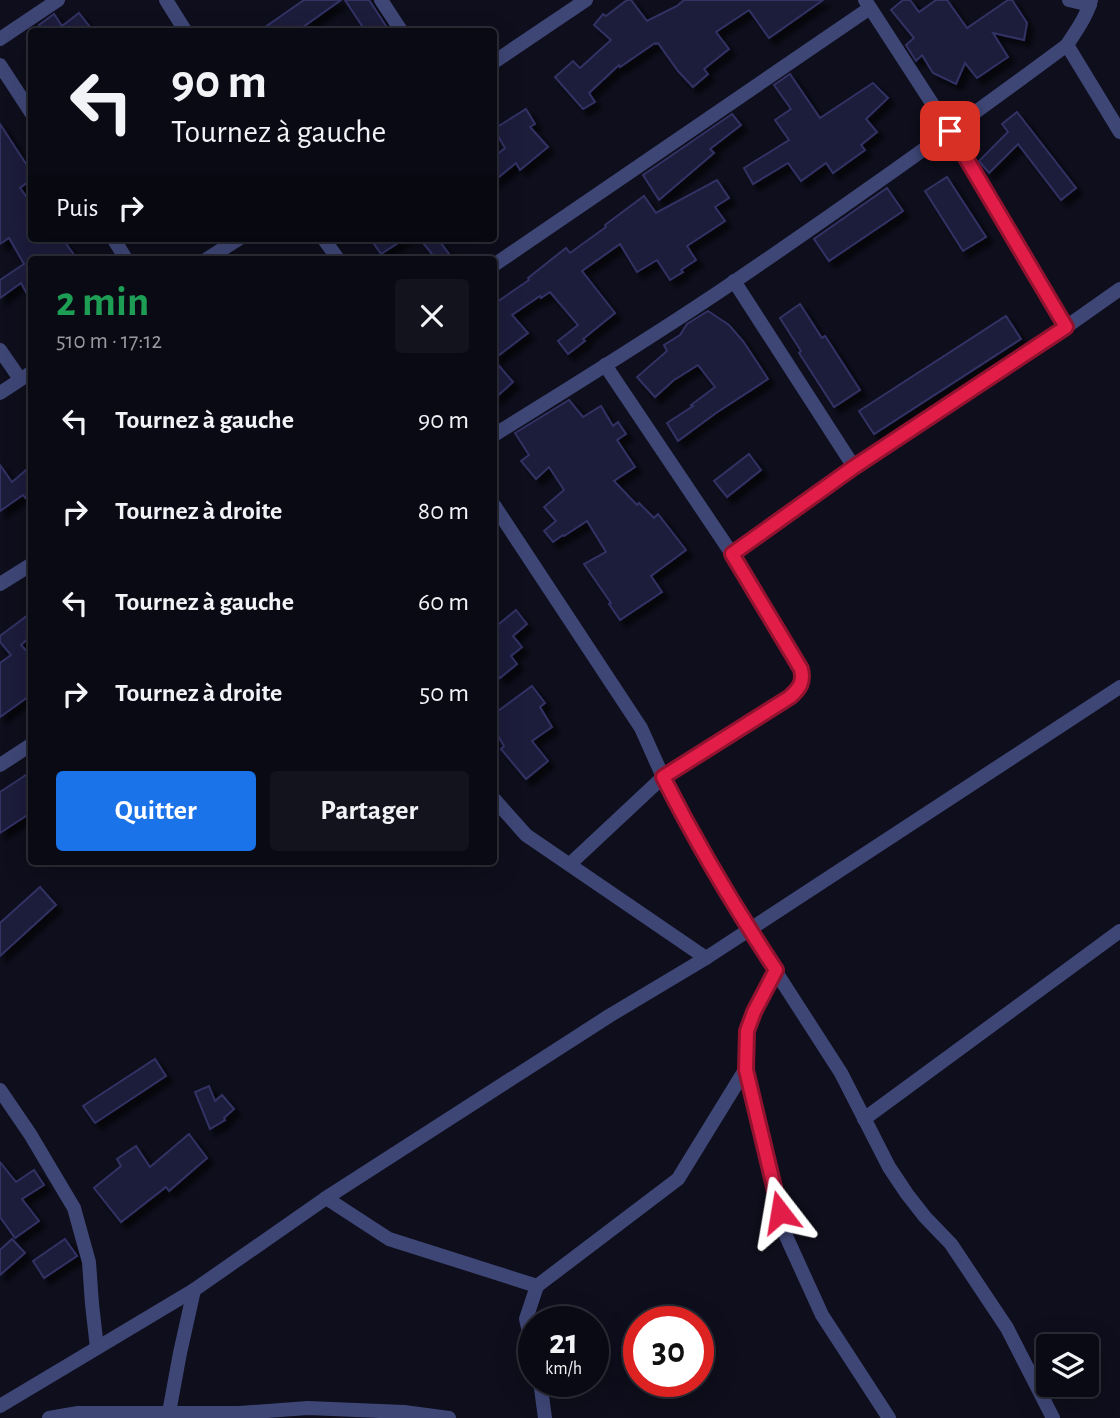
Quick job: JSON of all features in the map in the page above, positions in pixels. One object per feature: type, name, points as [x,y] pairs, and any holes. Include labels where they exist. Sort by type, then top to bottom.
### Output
[{"type":"street","points":[[0,40],[58,0]]},
{"type":"street","points":[[166,0],[184,28]]},
{"type":"street","points":[[381,0],[399,28]]},
{"type":"street","points":[[497,60],[586,0]]},
{"type":"street","points":[[497,433],[734,281],[950,131],[1067,45],[1079,28],[1090,3],[1069,0]]},
{"type":"street","points":[[497,263],[868,4],[950,131],[1066,327]]},
{"type":"street","points":[[1067,45],[1120,132]]},
{"type":"street","points":[[0,65],[28,108]]},
{"type":"street","points":[[212,256],[234,242]]},
{"type":"street","points":[[734,281],[854,467]]},
{"type":"street","points":[[732,554],[854,467],[1120,289]]},
{"type":"street","points":[[0,350],[26,375],[0,393]]},
{"type":"street","points":[[570,864],[663,777],[790,697],[803,682],[801,669],[732,554],[606,365]]},
{"type":"street","points":[[497,510],[641,728],[695,839],[749,930],[841,1073],[890,1167],[925,1217],[951,1244],[1007,1328],[1053,1418]]},
{"type":"street","points":[[0,584],[28,566]]},
{"type":"street","points":[[9,1418],[0,1406],[194,1290],[326,1198],[609,1016],[706,958],[1120,687]]},
{"type":"street","points":[[0,765],[28,747]]},
{"type":"street","points":[[497,802],[526,835],[706,958]]},
{"type":"street","points":[[864,1119],[1120,931]]},
{"type":"street","points":[[776,970],[747,1031],[746,1070],[786,1236],[822,1315],[889,1418]]},
{"type":"street","points":[[530,1306],[537,1286],[678,1179],[746,1070]]},
{"type":"street","points":[[0,1090],[74,1208],[89,1262],[97,1348]]},
{"type":"street","points":[[326,1198],[389,1239],[537,1286]]},
{"type":"street","points":[[169,1415],[194,1290]]},
{"type":"street","points":[[542,1397],[545,1418]]},
{"type":"street","points":[[49,1418],[78,1413],[169,1415],[308,1408],[404,1412],[449,1418]]},
{"type":"building","points":[[304,0],[341,0],[302,28],[264,28]]},
{"type":"building","points":[[345,0],[369,0],[387,28],[363,28]]},
{"type":"building","points":[[627,0],[631,0],[647,21],[684,0],[823,0],[769,38],[749,10],[716,32],[729,49],[704,69],[708,74],[693,87],[658,43],[655,43],[620,67],[619,65],[589,93],[595,102],[583,109],[555,77],[573,61],[580,68],[611,40],[594,25],[603,14],[606,16]]},
{"type":"building","points":[[903,0],[910,0],[919,12],[936,0],[947,0],[967,28],[1008,0],[1012,0],[1027,23],[1024,40],[993,33],[1008,57],[977,78],[965,63],[956,84],[933,73],[922,55],[916,61],[906,45],[914,38],[891,10]]},
{"type":"building","points":[[79,13],[91,28],[41,28],[39,25],[54,14],[62,26]]},
{"type":"building","points":[[790,74],[820,118],[873,83],[888,98],[866,119],[877,132],[861,145],[865,150],[833,173],[826,163],[801,181],[788,163],[753,184],[744,168],[789,140],[775,120],[791,109],[774,85]]},
{"type":"building","points":[[526,109],[535,124],[530,127],[548,147],[520,170],[516,163],[497,179],[497,155],[505,148],[497,134],[497,127]]},
{"type":"building","points":[[1017,112],[1076,188],[1061,200],[1018,144],[989,173],[979,161],[1008,132],[1002,124]]},
{"type":"building","points":[[732,114],[741,125],[710,149],[714,153],[659,200],[643,175]]},
{"type":"building","points":[[0,124],[28,167],[28,182],[20,188],[28,199],[28,242],[65,242],[75,256],[28,256],[28,296],[21,283],[0,298],[0,280],[24,264],[9,238],[0,244]]},
{"type":"building","points":[[947,177],[986,237],[963,251],[925,191]]},
{"type":"building","points":[[717,180],[729,198],[715,207],[725,221],[687,246],[696,260],[670,280],[657,260],[637,272],[620,244],[582,271],[615,313],[568,354],[558,341],[578,325],[550,292],[512,315],[528,333],[497,357],[497,302],[529,280],[528,278],[566,248],[570,253],[644,196],[656,213]]},
{"type":"building","points":[[887,188],[903,211],[829,261],[814,239]]},
{"type":"building","points":[[373,242],[400,242],[381,254]]},
{"type":"building","points":[[422,242],[440,242],[451,256],[434,256]]},
{"type":"building","points":[[800,304],[822,338],[825,336],[860,390],[834,407],[780,318]]},
{"type":"building","points":[[708,311],[729,325],[768,379],[678,441],[667,423],[715,387],[698,365],[674,380],[655,397],[637,377],[667,351],[664,345],[680,335],[687,324]]},
{"type":"building","points":[[1006,316],[1021,339],[874,434],[859,411]]},
{"type":"building","points":[[497,363],[513,382],[497,396]]},
{"type":"building","points":[[569,400],[583,417],[601,406],[613,426],[618,422],[626,434],[617,440],[635,467],[614,481],[654,518],[658,514],[686,550],[651,576],[662,592],[620,620],[584,564],[606,552],[587,521],[553,542],[544,531],[556,521],[544,507],[564,490],[549,467],[536,479],[521,461],[529,455],[515,433]]},
{"type":"building","points":[[749,454],[761,470],[727,497],[714,481]]},
{"type":"building","points":[[0,465],[12,482],[28,468],[28,501],[23,495],[0,511]]},
{"type":"building","points":[[516,610],[527,624],[513,636],[522,647],[511,656],[517,664],[500,678],[497,674],[497,626]]},
{"type":"building","points":[[28,615],[28,639],[21,645],[28,653],[28,697],[0,717],[0,663],[11,655],[0,642],[0,636]]},
{"type":"building","points":[[532,686],[545,703],[540,707],[552,727],[532,741],[548,761],[526,779],[501,749],[504,746],[497,734],[497,712]]},
{"type":"building","points":[[28,774],[28,815],[0,833],[0,792]]},
{"type":"building","points":[[40,887],[56,905],[0,956],[0,923]]},
{"type":"building","points":[[155,1059],[166,1076],[95,1123],[83,1106]]},
{"type":"building","points":[[209,1086],[215,1101],[222,1095],[234,1109],[225,1120],[210,1129],[195,1092]]},
{"type":"building","points":[[189,1134],[207,1158],[169,1191],[166,1187],[121,1222],[94,1188],[121,1166],[117,1159],[136,1146],[150,1167]]},
{"type":"building","points":[[0,1162],[16,1182],[34,1170],[44,1185],[22,1199],[39,1221],[15,1238],[0,1217]]},
{"type":"building","points":[[12,1239],[25,1253],[0,1275],[0,1250]]},
{"type":"building","points":[[65,1239],[77,1256],[44,1278],[33,1261]]},
{"type":"route","points":[[780,1212],[746,1070],[747,1031],[776,970],[695,839],[663,777],[790,697],[803,682],[801,669],[732,554],[854,467],[1066,327],[950,131]]}]
